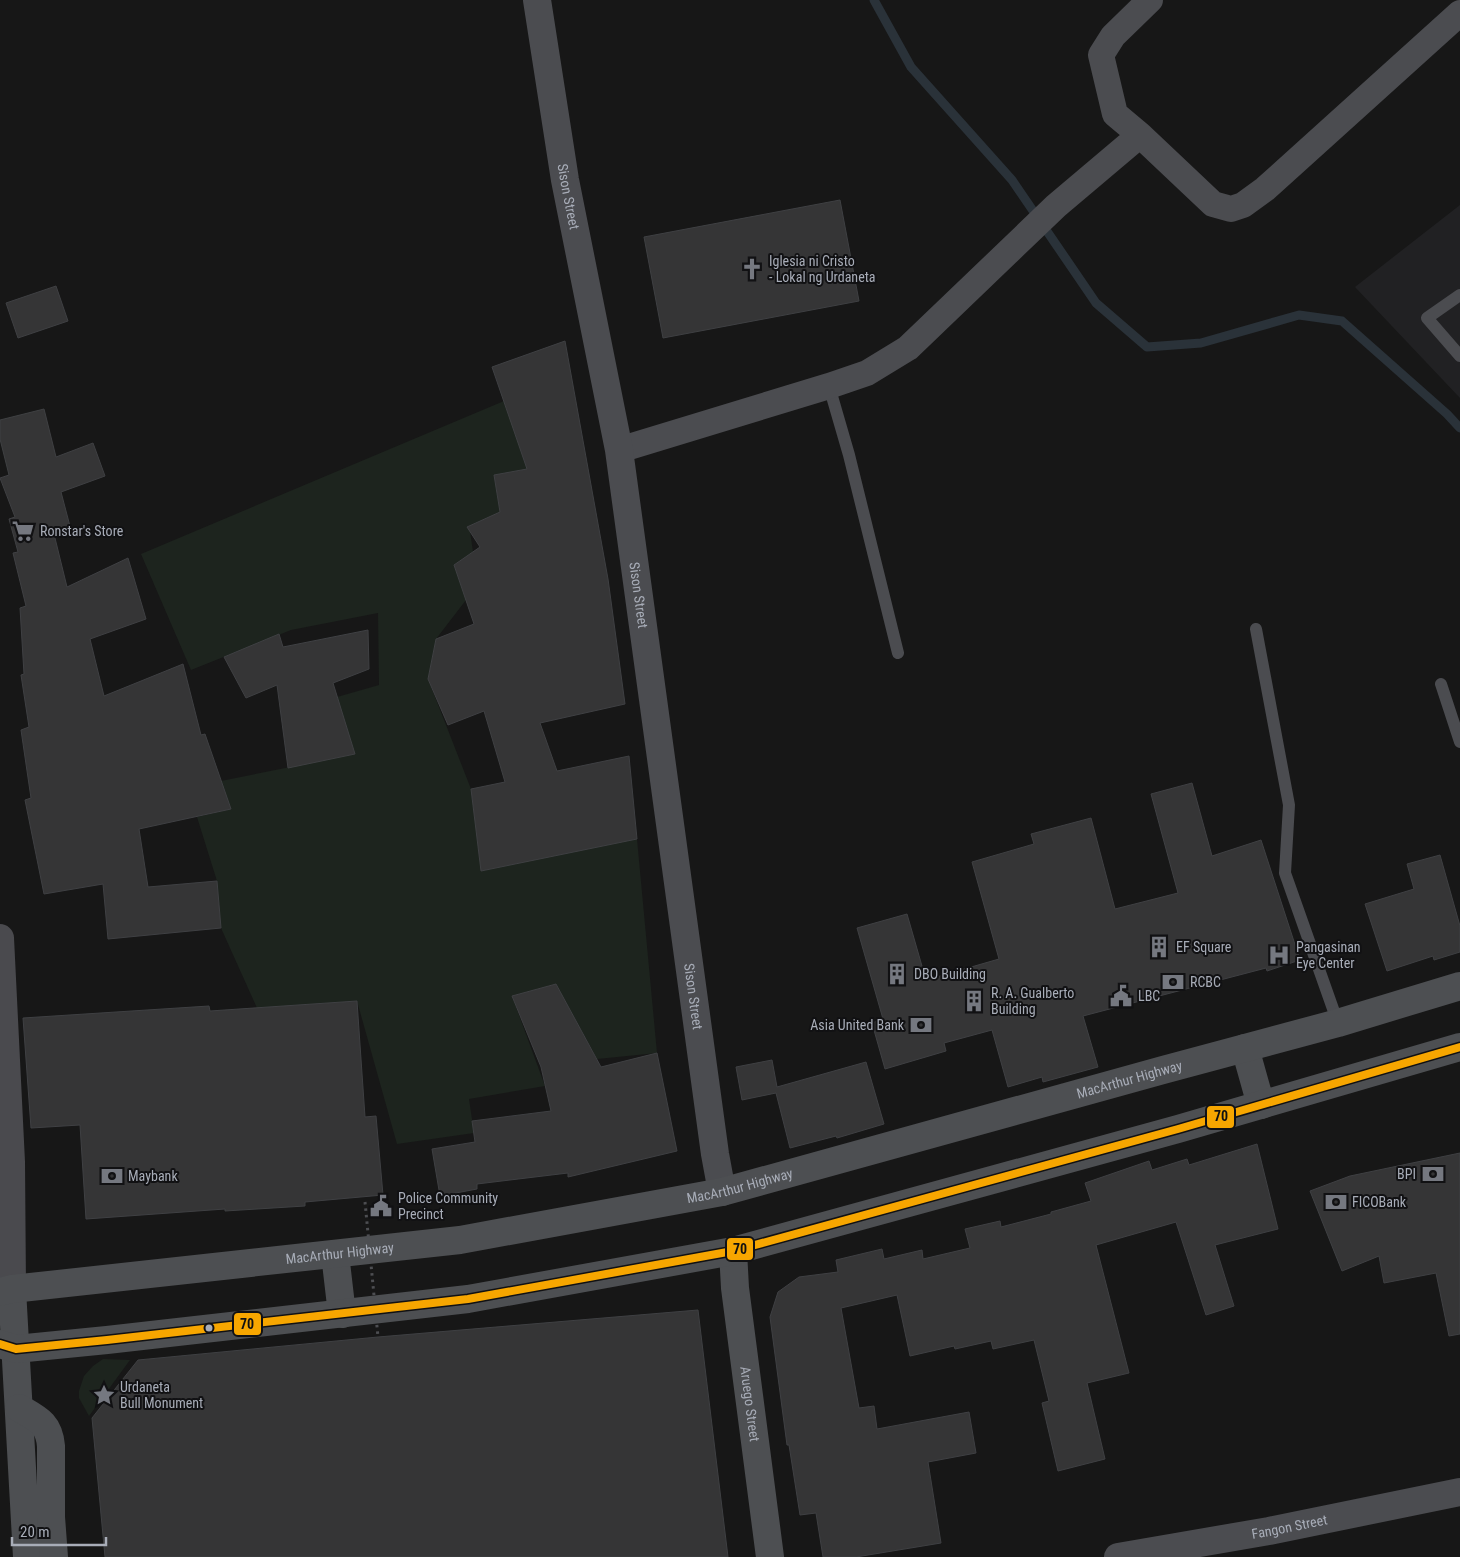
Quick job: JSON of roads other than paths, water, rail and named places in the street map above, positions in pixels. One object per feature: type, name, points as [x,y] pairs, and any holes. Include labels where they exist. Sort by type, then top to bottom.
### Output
[{"type":"main road","points":[[0,938],[11,1162],[6,1290],[8,1346],[19,1408],[27,1557]]},
{"type":"main road","name":"MacArthur Highway","points":[[6,1290],[460,1240],[722,1192],[1338,1023],[1460,986]]},
{"type":"main road","points":[[8,1346],[107,1340],[468,1300],[733,1251],[1178,1129],[1460,1046]]},
{"type":"main road","points":[[1245,1048],[1261,1105]]},
{"type":"main road","name":"Aruego Street","points":[[733,1251],[735,1288],[770,1557]]},
{"type":"main road","points":[[335,1254],[342,1314]]},
{"type":"main road","points":[[19,1408],[40,1420],[50,1436],[51,1516],[54,1557]]},
{"type":"street","name":"Sison Street","points":[[537,0],[566,180],[619,450],[715,1154],[722,1192]]},
{"type":"street","points":[[1150,0],[1113,36],[1101,55],[1115,114],[1213,204],[1231,209],[1244,205],[1265,188],[1460,12]]},
{"type":"street","points":[[619,450],[867,373],[908,348],[1056,206],[1140,135]]},
{"type":"street","name":"Fangon Street","points":[[1118,1557],[1269,1531],[1460,1492]]},
{"type":"lane","points":[[1460,295],[1427,318],[1460,356]]},
{"type":"lane","points":[[829,386],[849,455],[898,653]]},
{"type":"lane","points":[[1256,629],[1288,805],[1286,873],[1338,1023]]},
{"type":"lane","points":[[1441,684],[1460,742]]},
{"type":"waterway","points":[[874,0],[911,67],[1012,180],[1096,303],[1147,347],[1201,343],[1299,315],[1342,321],[1447,414],[1460,428]]},
{"type":"place","name":"Iglesia ni Cristo - Lokal ng Urdaneta","points":[[752,269]]},
{"type":"place","name":"Ronstar's Store","points":[[23,531]]},
{"type":"place","name":"EF Square","points":[[1159,947]]},
{"type":"place","name":"Pangasinan Eye Center","points":[[1279,955]]},
{"type":"place","name":"DBO Building","points":[[897,974]]},
{"type":"place","name":"RCBC","points":[[1173,982]]},
{"type":"place","name":"LBC","points":[[1121,996]]},
{"type":"place","name":"R. A. Gualberto Building","points":[[974,1001]]},
{"type":"place","name":"Asia United Bank","points":[[921,1025]]},
{"type":"place","name":"BPI","points":[[1433,1174]]},
{"type":"place","name":"Maybank","points":[[112,1176]]},
{"type":"place","name":"FICOBank","points":[[1336,1202]]},
{"type":"place","name":"Police Community Precinct","points":[[381,1206]]},
{"type":"place","name":"Urdaneta Bull Monument","points":[[104,1395]]}]
